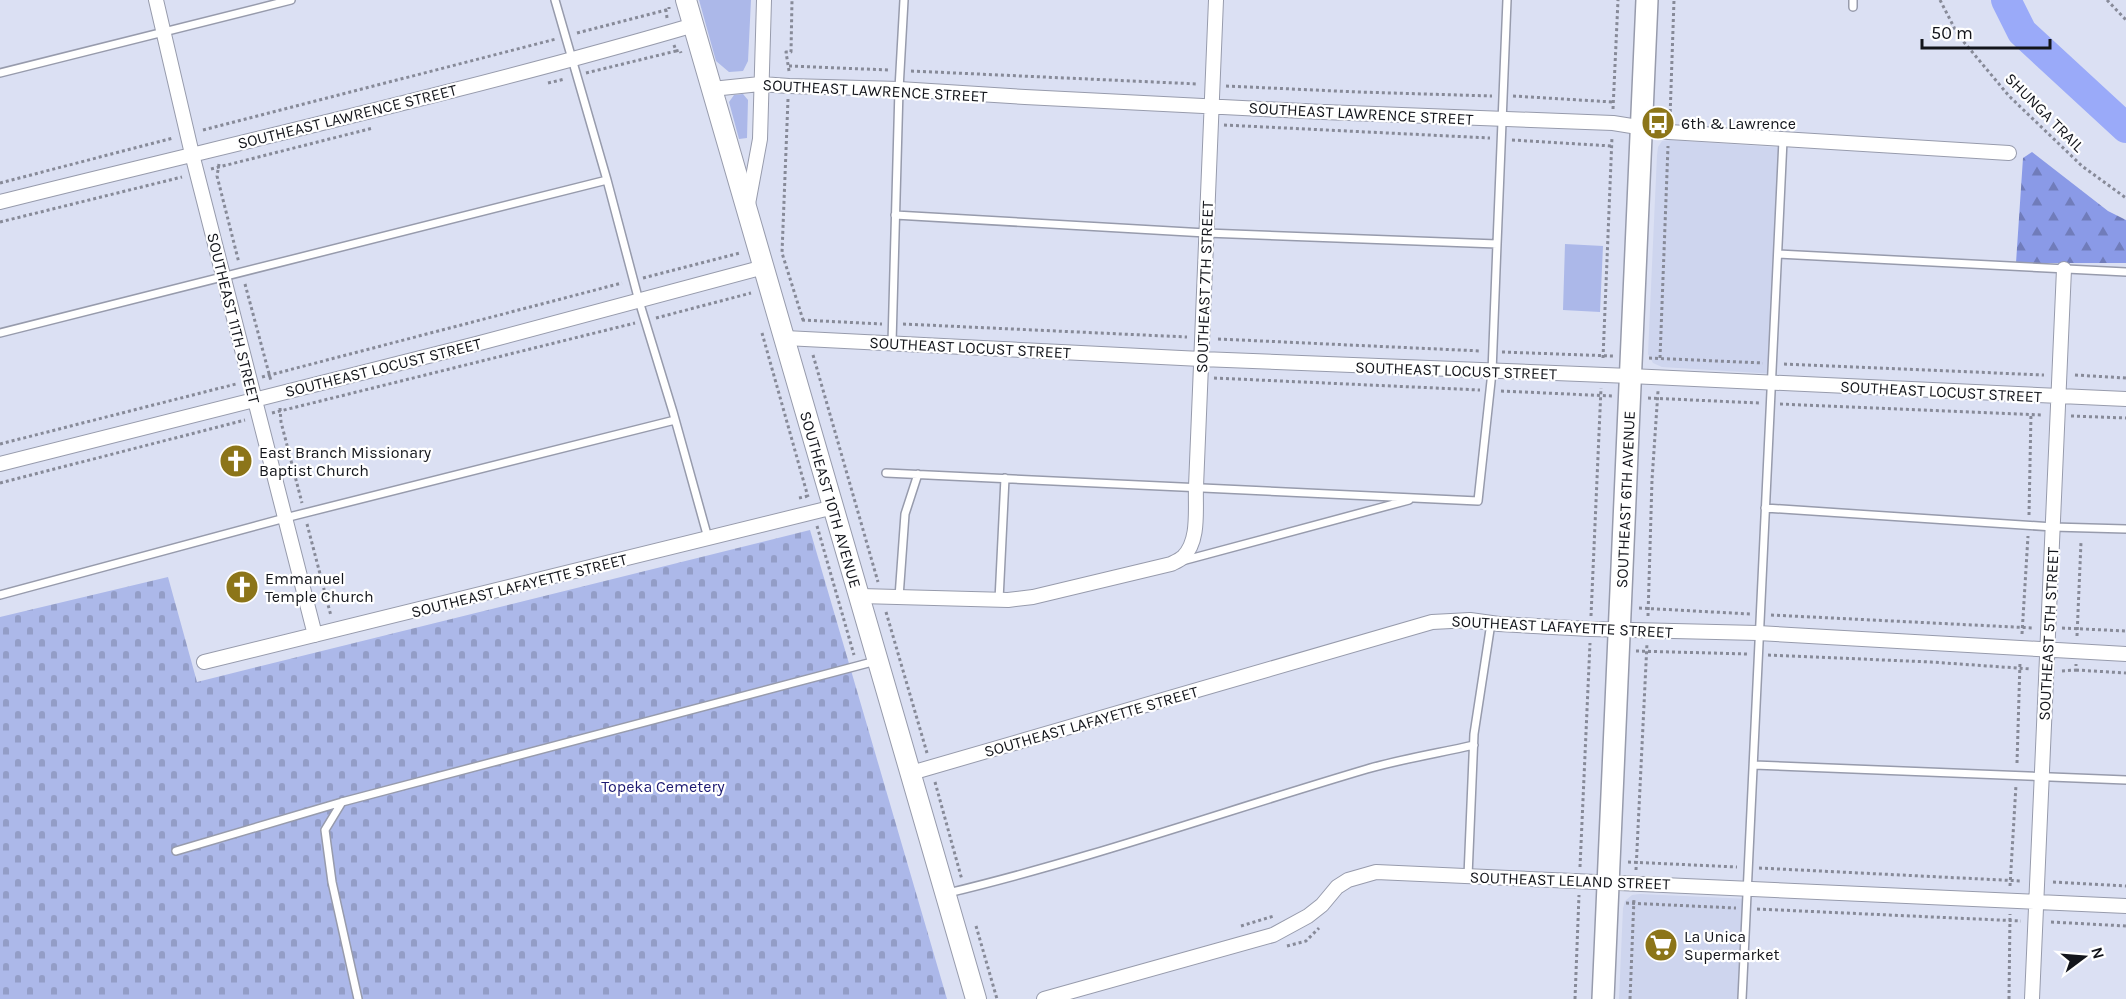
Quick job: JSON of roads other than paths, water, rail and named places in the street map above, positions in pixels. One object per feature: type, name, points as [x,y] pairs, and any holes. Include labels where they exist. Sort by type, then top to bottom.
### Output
[{"type":"main road","name":"SOUTHEAST 10TH AVENUE","points":[[686,0],[747,208],[755,269],[785,339],[911,772],[955,891],[976,999]]},
{"type":"main road","name":"SOUTHEAST 6TH AVENUE","points":[[1604,999],[1647,0]]},
{"type":"street","name":"SOUTHEAST 11TH STREET","points":[[156,0],[192,154],[315,635]]},
{"type":"street","points":[[747,208],[760,139],[764,0]]},
{"type":"street","name":"SOUTHEAST 7TH STREET","points":[[1171,564],[1183,557],[1194,537],[1216,0]]},
{"type":"street","name":"SOUTHEAST LAWRENCE STREET","points":[[0,202],[413,100],[694,25]]},
{"type":"street","name":"SOUTHEAST LAWRENCE STREET","points":[[712,88],[760,84],[899,89],[1212,106],[1613,123],[1669,132],[2009,153]]},
{"type":"street","name":"SOUTHEAST 5TH STREET","points":[[2032,999],[2064,268]]},
{"type":"street","name":"SOUTHEAST LOCUST STREET","points":[[0,464],[639,301],[755,269]]},
{"type":"street","name":"SOUTHEAST LOCUST STREET","points":[[785,339],[1492,372],[1602,375],[1631,366],[1659,378],[2126,399]]},
{"type":"street","name":"SOUTHEAST LAFAYETTE STREET","points":[[204,662],[834,507]]},
{"type":"street","points":[[860,596],[999,600],[1033,597],[1171,564]]},
{"type":"street","name":"SOUTHEAST LAFAYETTE STREET","points":[[911,772],[1432,622],[1470,620],[1620,631],[1758,633],[2126,654]]},
{"type":"street","name":"SOUTHEAST LELAND STREET","points":[[1044,999],[1273,935],[1308,916],[1322,905],[1337,887],[1360,875],[1376,872],[1580,881],[1608,892],[1635,883],[2126,906]]},
{"type":"lane","points":[[0,73],[291,0]]},
{"type":"lane","points":[[555,0],[708,538]]},
{"type":"lane","points":[[892,343],[899,89],[904,0]]},
{"type":"lane","points":[[886,473],[1478,501],[1492,372],[1507,0]]},
{"type":"lane","points":[[1742,999],[1783,140]]},
{"type":"lane","points":[[0,333],[607,180]]},
{"type":"lane","points":[[895,215],[1206,233],[1497,244]]},
{"type":"lane","points":[[1778,254],[2126,272]]},
{"type":"lane","points":[[0,595],[304,513],[675,420]]},
{"type":"lane","points":[[899,597],[905,514],[918,474]]},
{"type":"lane","points":[[999,600],[1005,478]]},
{"type":"lane","points":[[1171,564],[1418,498]]},
{"type":"lane","points":[[1765,508],[2053,527],[2126,529]]},
{"type":"lane","points":[[1468,876],[1474,745],[1491,623]]},
{"type":"lane","points":[[176,851],[342,802],[879,660]]},
{"type":"lane","points":[[955,891],[1213,818],[1369,769],[1474,745]]},
{"type":"lane","points":[[1754,765],[2126,780]]},
{"type":"lane","points":[[342,802],[325,830],[332,882],[358,999]]},
{"type":"waterway","points":[[2006,0],[2022,32],[2126,128]]},
{"type":"place","name":"6th & Lawrence","points":[[1658,123]]},
{"type":"place","name":"East Branch Missionary Baptist Church","points":[[236,461]]},
{"type":"place","name":"Emmanuel Temple Church","points":[[242,587]]},
{"type":"place","name":"La Unica Supermarket","points":[[1661,945]]},
{"type":"park label","name":"Topeka Cemetery","points":[[663,786]]}]
